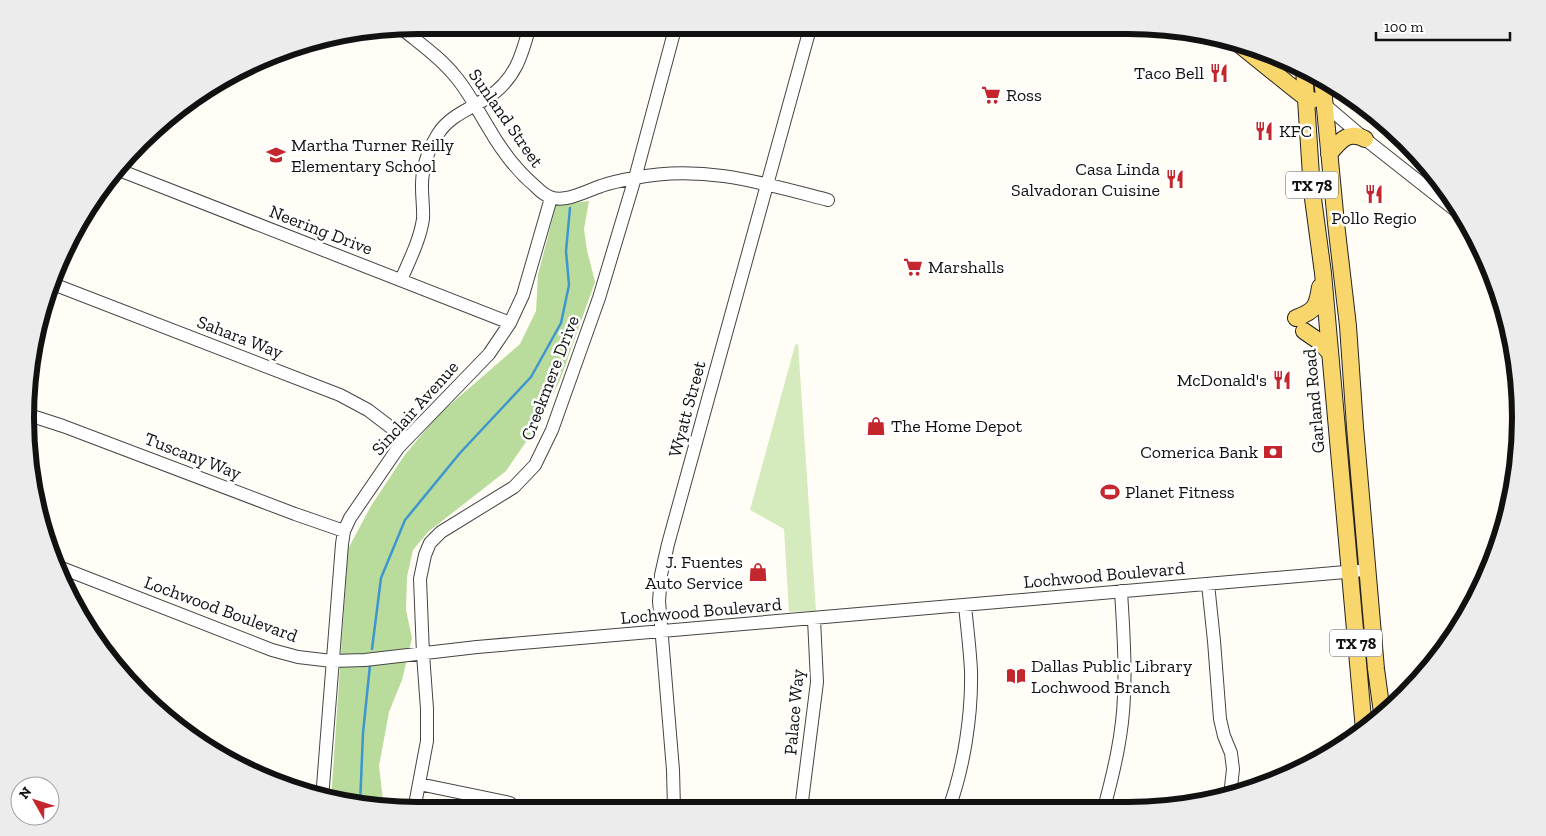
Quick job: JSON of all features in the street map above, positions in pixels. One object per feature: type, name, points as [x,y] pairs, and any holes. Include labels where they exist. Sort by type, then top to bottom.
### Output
[{"type":"main road","points":[[1252,54],[1306,98],[1324,104]]},
{"type":"main road","name":"Garland Road","points":[[1304,76],[1312,191],[1323,272],[1363,722]]},
{"type":"main road","points":[[1306,78],[1324,104]]},
{"type":"main road","name":"TX 78","points":[[1323,87],[1348,326],[1367,571],[1381,707]]},
{"type":"main road","points":[[1329,154],[1338,143],[1348,136],[1358,135],[1365,139]]},
{"type":"main road","points":[[1323,272],[1318,299],[1314,308],[1300,324],[1330,353]]},
{"type":"street","name":"Sunland Street","points":[[409,34],[445,64],[475,104],[488,128],[512,162],[526,179],[551,198]]},
{"type":"street","points":[[401,280],[423,220],[422,174],[427,155],[438,133],[452,119],[486,99],[503,86],[512,74],[522,53],[527,34]]},
{"type":"street","points":[[635,178],[674,34]]},
{"type":"street","name":"Wyatt Street","points":[[674,802],[673,770],[659,601],[661,575],[808,34]]},
{"type":"street","points":[[1324,104],[1445,202]]},
{"type":"street","name":"Neering Drive","points":[[123,172],[510,324]]},
{"type":"street","points":[[551,198],[574,196],[603,185],[668,173],[732,176],[828,200]]},
{"type":"street","name":"Creekmere Drive","points":[[415,802],[427,741],[420,579],[425,555],[430,543],[441,532],[514,487],[535,465],[552,430],[599,298],[635,178]]},
{"type":"street","name":"Sinclair Avenue","points":[[323,790],[332,661],[344,531],[350,518],[373,483],[406,439],[489,354],[510,324],[523,295],[551,198]]},
{"type":"street","name":"Sahara Way","points":[[57,286],[340,395],[368,410],[406,439]]},
{"type":"street","name":"Tuscany Way","points":[[34,417],[344,531]]},
{"type":"street","name":"Lochwood Boulevard","points":[[65,569],[272,650],[298,657],[332,661],[365,660],[477,648],[1367,571]]},
{"type":"street","points":[[1208,584],[1220,719],[1231,753],[1233,768],[1231,788]]},
{"type":"street","points":[[1106,802],[1119,739],[1124,697],[1125,664],[1121,591]]},
{"type":"street","points":[[951,802],[966,739],[969,710],[971,669],[966,605]]},
{"type":"street","name":"Palace Way","points":[[803,802],[816,703],[814,619]]},
{"type":"street","points":[[418,784],[505,802]]},
{"type":"green space","points":[[589,201],[584,229],[595,282],[560,380],[539,423],[506,471],[428,532],[413,550],[407,577],[406,610],[412,638],[402,680],[389,712],[379,766],[383,800],[332,792],[348,549],[371,506],[404,456],[437,416],[520,344],[536,311],[538,275],[556,205]]},
{"type":"green space","points":[[798,344],[816,611],[789,612],[784,529],[750,510],[795,345]]},
{"type":"waterway","points":[[372,649],[381,578],[405,520],[460,453],[531,377],[561,323],[569,285],[566,251],[570,208]]},
{"type":"waterway","points":[[360,798],[363,733],[370,665]]},
{"type":"place","name":"Taco Bell","points":[[1219,73]]},
{"type":"place","name":"Ross","points":[[991,95]]},
{"type":"place","name":"KFC","points":[[1264,131]]},
{"type":"place","name":"Martha Turner Reilly Elementary School","points":[[276,155]]},
{"type":"place","name":"Casa Linda Salvadoran Cuisine","points":[[1175,179]]},
{"type":"place","name":"Pollo Regio","points":[[1374,194]]},
{"type":"place","name":"Marshalls","points":[[913,267]]},
{"type":"place","name":"McDonald's","points":[[1282,380]]},
{"type":"place","name":"The Home Depot","points":[[876,426]]},
{"type":"place","name":"Comerica Bank","points":[[1273,452]]},
{"type":"place","name":"Planet Fitness","points":[[1110,492]]},
{"type":"place","name":"J. Fuentes Auto Service","points":[[758,572]]},
{"type":"place","name":"Dallas Public Library Lochwood Branch","points":[[1016,676]]}]
